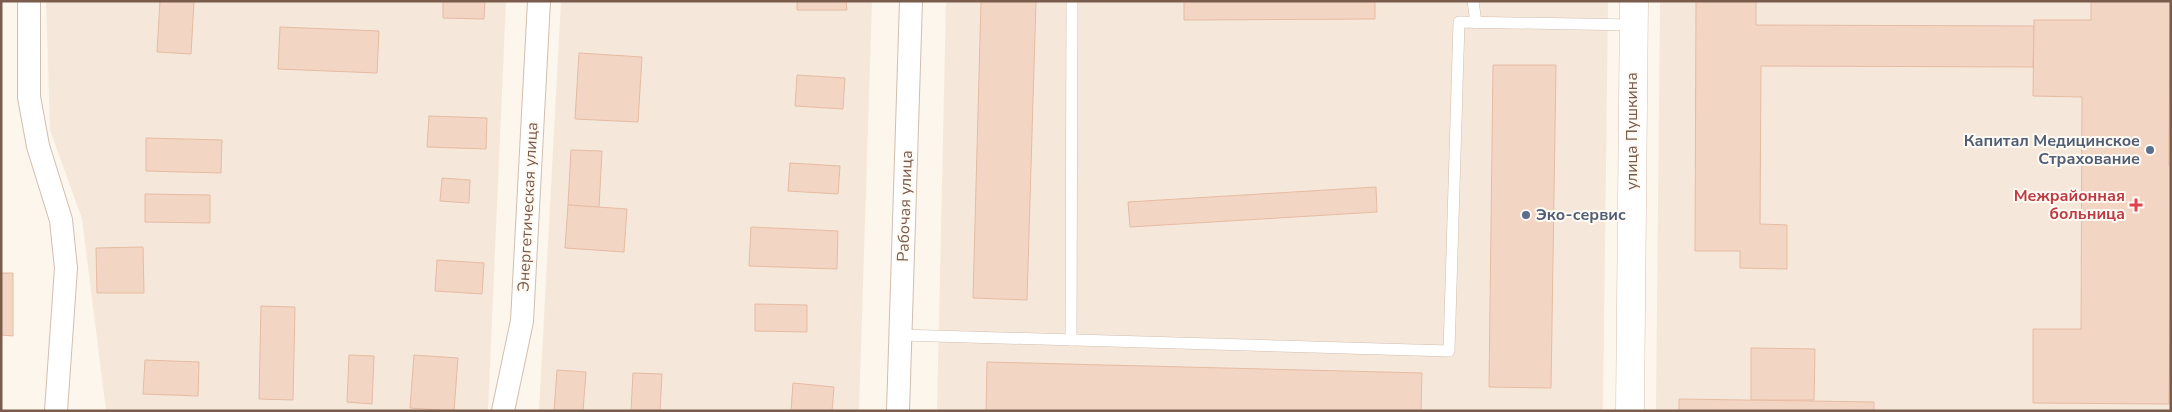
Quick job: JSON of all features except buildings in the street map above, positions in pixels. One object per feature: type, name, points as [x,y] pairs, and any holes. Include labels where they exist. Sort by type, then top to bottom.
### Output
[{"type":"main road","name":"улица Пушкина","points":[[1630,411],[1633,13]]},
{"type":"street","points":[[29,1],[29,97],[38,146],[62,220],[66,268],[56,411]]},
{"type":"street","name":"Энергетическая улица","points":[[503,411],[522,321],[539,1]]},
{"type":"street","name":"Рабочая улица","points":[[898,411],[911,1]]},
{"type":"lane","points":[[1071,340],[1072,1]]},
{"type":"lane","points":[[1473,1],[1476,22]]},
{"type":"lane","points":[[901,334],[1448,351],[1459,22],[1633,13]]},
{"type":"shaded area","points":[[46,1],[506,1],[488,411],[106,411],[82,219],[50,130]]},
{"type":"shaded area","points":[[561,1],[872,1],[859,411],[539,411]]},
{"type":"shaded area","points":[[946,1],[1608,1],[1603,411],[937,411]]},
{"type":"shaded area","points":[[1660,1],[2171,1],[2171,411],[1656,411]]},
{"type":"place","name":"Капитал Медицинское Страхование","points":[[2150,150]]},
{"type":"place","name":"Межрайонная больница","points":[[2136,205]]},
{"type":"place","name":"Эко-сервис","points":[[1526,215]]}]
